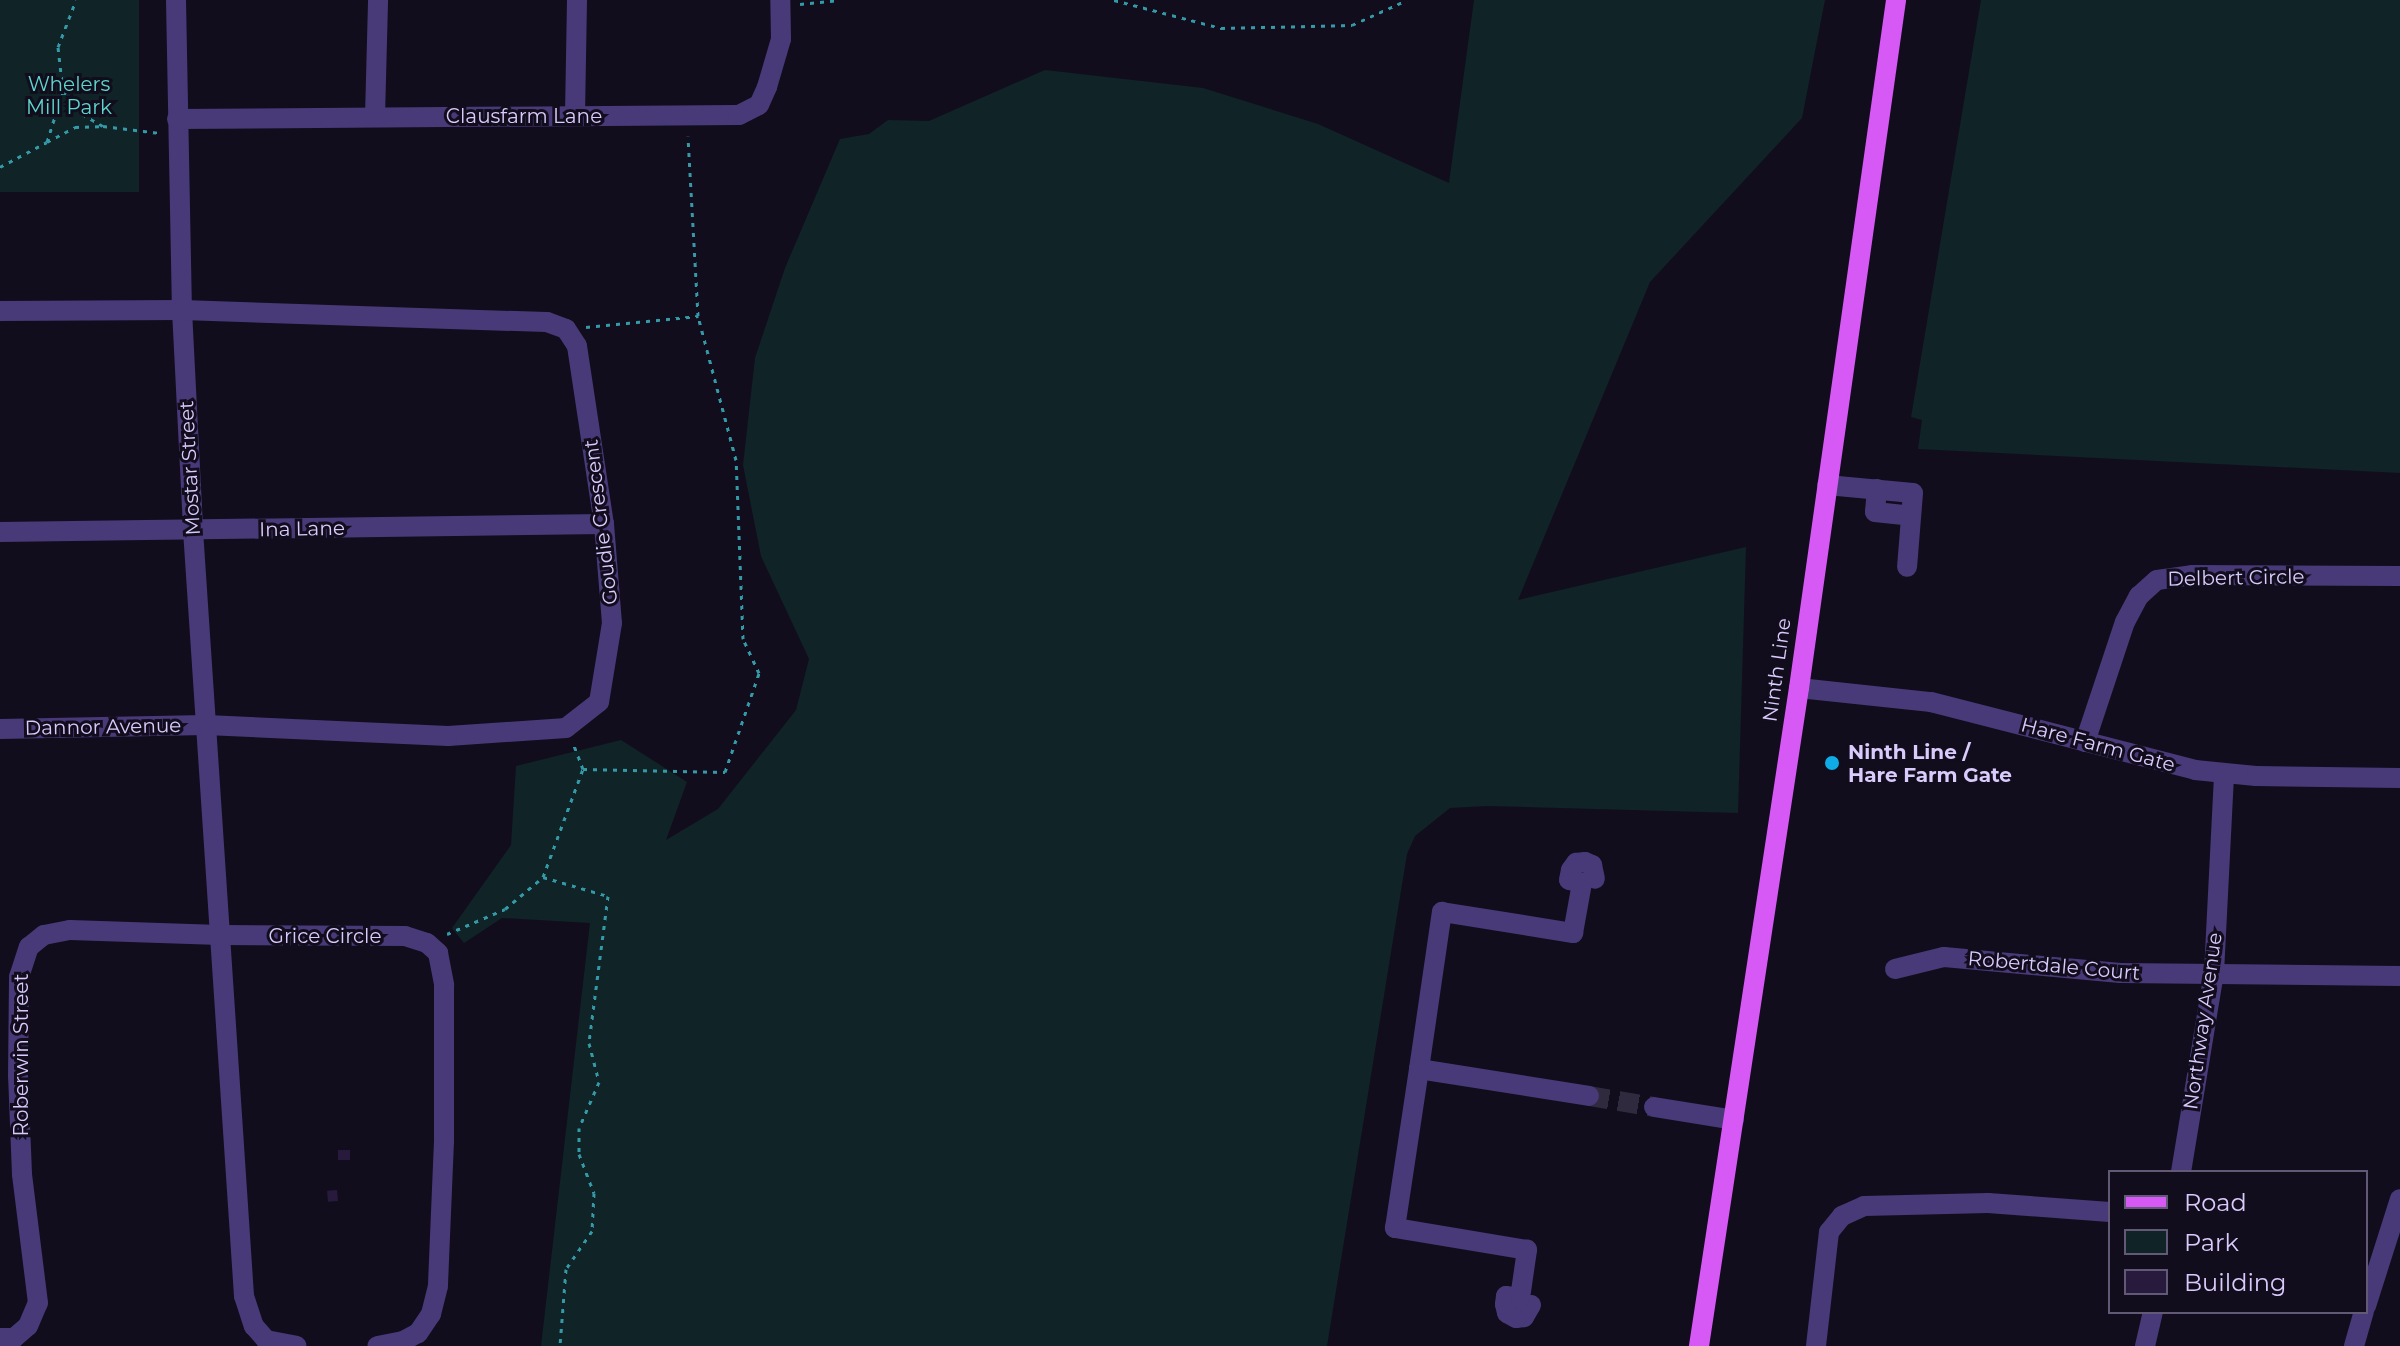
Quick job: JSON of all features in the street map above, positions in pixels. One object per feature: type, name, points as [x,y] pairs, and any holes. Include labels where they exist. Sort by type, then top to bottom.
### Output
[{"type":"main road","name":"Ninth Line","points":[[1699,1346],[1799,688],[1896,0]]},
{"type":"street","name":"Mostar Street","points":[[176,0],[182,310],[220,935]]},
{"type":"street","points":[[375,117],[378,0]]},
{"type":"street","points":[[575,115],[577,0]]},
{"type":"street","name":"Clausfarm Lane","points":[[177,127],[375,117],[739,115],[759,105],[781,39],[780,3]]},
{"type":"street","points":[[0,311],[182,310],[547,322],[566,329]]},
{"type":"street","name":"Goudie Crescent","points":[[566,329],[577,346],[604,524],[612,623],[599,702],[566,728]]},
{"type":"street","points":[[1827,485],[1913,493],[1907,567]]},
{"type":"street","name":"Ina Lane","points":[[0,532],[604,524]]},
{"type":"street","name":"Delbert Circle","points":[[2085,742],[2125,622],[2139,596],[2157,580],[2192,575],[2400,576]]},
{"type":"street","name":"Hare Farm Gate","points":[[1799,688],[1931,702],[2175,766],[2224,774],[2400,778]]},
{"type":"street","points":[[206,725],[448,736],[566,728]]},
{"type":"street","name":"Dannor Avenue","points":[[0,729],[206,725]]},
{"type":"street","name":"Northway Avenue","points":[[2181,1170],[2214,973],[2224,774]]},
{"type":"street","points":[[1525,1300],[1527,1250],[1395,1228],[1442,912],[1573,933],[1588,882]]},
{"type":"street","name":"Roberwin Street","points":[[0,1338],[14,1338],[28,1326],[38,1303],[22,1174],[18,1076],[19,977],[29,947],[44,935],[70,930],[220,935]]},
{"type":"street","points":[[220,935],[244,1296],[254,1326],[266,1340],[296,1346]]},
{"type":"street","name":"Grice Circle","points":[[220,935],[405,936],[427,943]]},
{"type":"street","points":[[377,1346],[403,1341],[418,1333],[431,1314],[438,1286],[444,1141],[444,985],[438,953],[427,943]]},
{"type":"street","name":"Robertdale Court","points":[[1895,969],[1944,957],[2120,973],[2400,976]]},
{"type":"street","points":[[1419,1069],[1589,1096]]},
{"type":"street","points":[[1654,1107],[1734,1120]]},
{"type":"street","points":[[2368,1300],[2400,1199]]},
{"type":"street","points":[[1816,1346],[1829,1232],[1842,1216],[1864,1206],[1988,1203],[2108,1212]]},
{"type":"street","points":[[2145,1346],[2153,1314]]},
{"type":"street","points":[[2354,1346],[2363,1314]]},
{"type":"path","points":[[47,142],[63,91],[58,47],[76,0]]},
{"type":"path","points":[[780,3],[840,0]]},
{"type":"path","points":[[1114,0],[1221,28],[1352,25],[1407,0]]},
{"type":"path","points":[[63,91],[82,114],[103,126]]},
{"type":"path","points":[[583,769],[725,772],[759,673],[743,639],[736,460],[698,316],[687,117]]},
{"type":"path","points":[[0,167],[75,127],[177,127]]},
{"type":"path","points":[[566,329],[698,316]]},
{"type":"path","points":[[427,943],[505,909],[543,877],[583,769],[566,728]]},
{"type":"path","points":[[543,877],[608,896],[589,1043],[599,1082],[579,1128],[579,1154],[594,1193],[592,1231],[566,1269],[560,1346]]},
{"type":"green space","name":"Whelers Mill Park","points":[[0,0],[139,0],[139,192],[0,192]]},
{"type":"green space","points":[[1474,0],[1825,0],[1802,118],[1650,282],[1518,600],[1746,547],[1738,813],[1487,806],[1450,808],[1415,836],[1407,854],[1327,1346],[541,1346],[590,923],[502,918],[464,943],[452,928],[511,845],[516,766],[621,740],[687,782],[666,840],[718,809],[796,710],[809,659],[761,556],[743,465],[755,358],[785,268],[840,139],[869,134],[888,120],[929,121],[1045,70],[1203,88],[1318,124],[1449,183]]},
{"type":"green space","points":[[1981,0],[2400,0],[2400,473],[1918,449],[1922,420],[1911,417]]},
{"type":"building","points":[[338,1150],[350,1150],[350,1160],[338,1160]]},
{"type":"building","points":[[337,1190],[338,1201],[328,1202],[327,1191]]},
{"type":"tunnel","points":[[1589,1096],[1654,1107]]},
{"type":"place","name":"Ninth Line / Hare Farm Gate","points":[[1832,763]]}]
